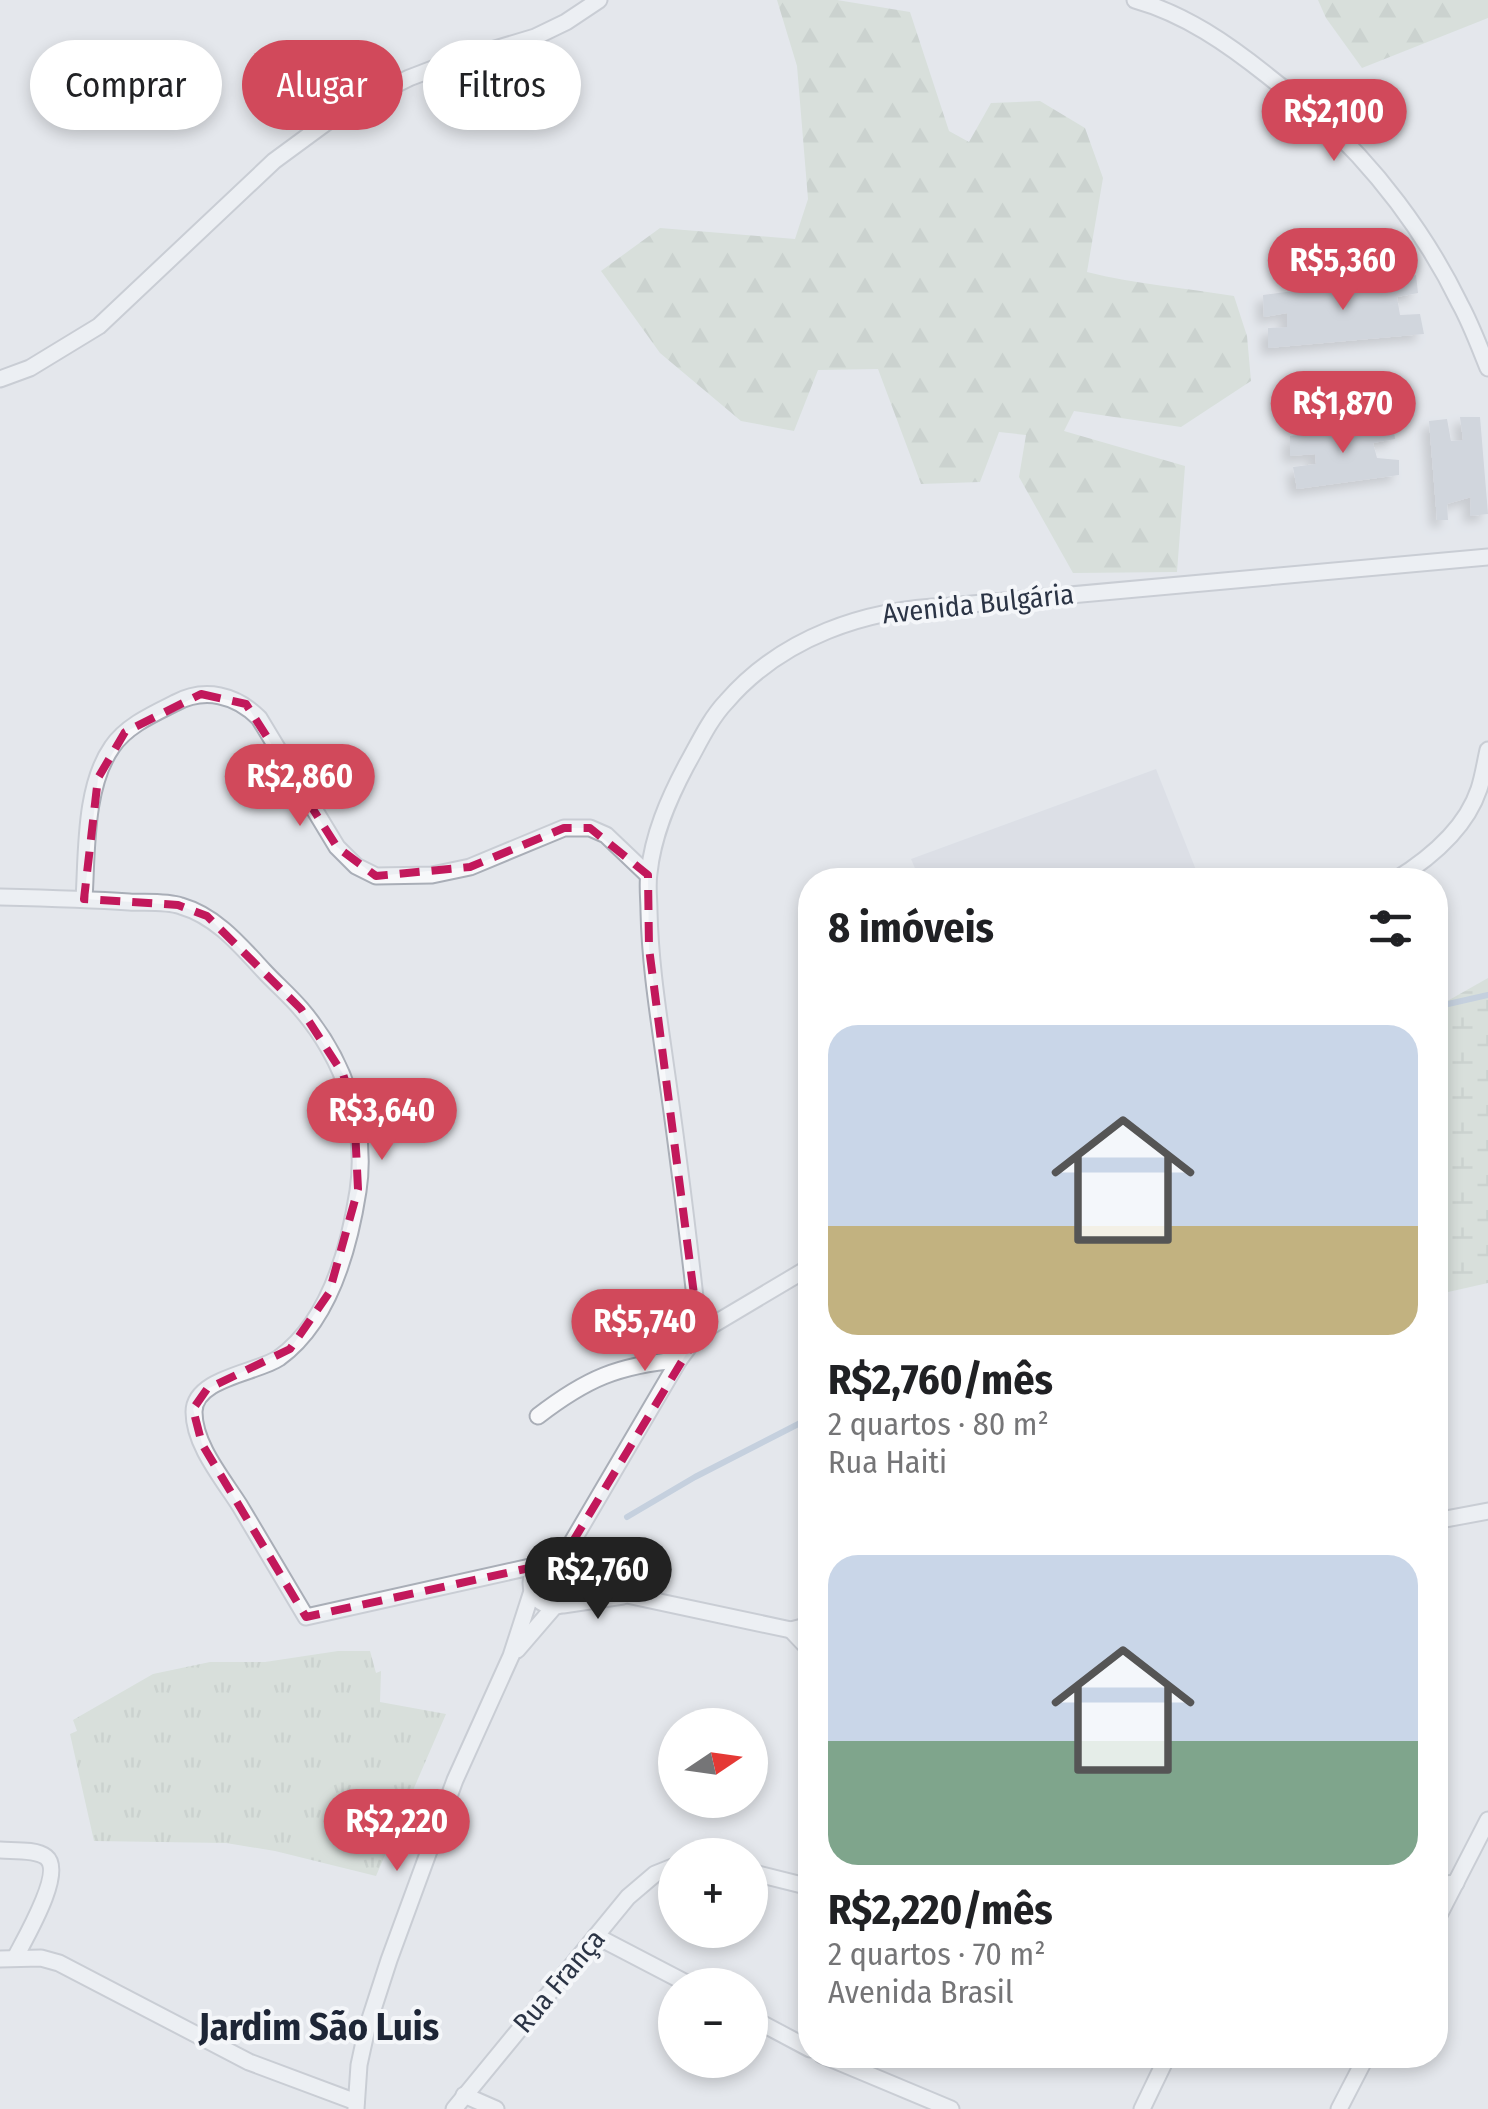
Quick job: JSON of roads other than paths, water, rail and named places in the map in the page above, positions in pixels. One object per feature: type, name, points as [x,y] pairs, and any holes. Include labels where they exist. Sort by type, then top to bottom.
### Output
[{"type":"street","points":[[0,379],[30,368],[99,326],[274,161],[342,111],[422,73],[535,37],[599,0]]},
{"type":"street","points":[[1135,0],[1201,28],[1248,60],[1318,116],[1372,171],[1419,234],[1460,303],[1488,368]]},
{"type":"street","name":"Avenida Bulgária","points":[[698,1333],[650,948],[648,875],[658,826],[672,793],[707,728],[724,703],[750,677],[827,630],[910,608],[1488,557]]},
{"type":"street","points":[[84,899],[89,818],[110,748],[148,717],[184,698],[201,694],[230,697],[246,704],[260,718],[337,847],[356,866],[376,876],[432,875],[470,867],[564,828],[590,828],[606,835],[648,875]]},
{"type":"street","points":[[1413,868],[1451,835],[1468,813],[1479,790],[1488,750]]},
{"type":"street","points":[[0,897],[178,905],[207,916],[300,1008],[326,1042],[343,1074],[354,1108],[360,1151],[358,1189],[330,1293],[307,1331],[290,1350],[271,1363],[223,1379],[198,1398],[194,1409],[202,1444],[306,1617],[552,1560],[627,1595],[791,1630],[798,1628]]},
{"type":"street","points":[[561,1561],[698,1333],[798,1274]]},
{"type":"street","points":[[538,1416],[607,1373],[679,1360]]},
{"type":"street","points":[[1448,1521],[1488,1511]]},
{"type":"street","points":[[8,1958],[41,1958],[59,1963],[249,2062],[356,2106],[359,2065],[389,1960],[455,1780],[511,1656],[532,1591],[532,1574],[539,1565]]},
{"type":"street","points":[[511,1656],[558,1606],[572,1597],[577,1586],[576,1574]]},
{"type":"street","points":[[532,1591],[542,1603],[558,1606],[627,1595]]},
{"type":"street","points":[[791,1630],[798,1637]]},
{"type":"street","points":[[1448,1898],[1488,1820]]},
{"type":"street","points":[[0,1850],[46,1856],[52,1874],[47,1892],[8,1958]]},
{"type":"street","name":"Rua França","points":[[459,2102],[628,1897],[658,1873]]},
{"type":"street","points":[[768,1876],[798,1883]]},
{"type":"street","points":[[1448,1884],[1456,1883]]},
{"type":"street","points":[[596,1936],[658,1968]]},
{"type":"street","points":[[768,2026],[798,2042]]},
{"type":"street","points":[[853,2068],[951,2109]]},
{"type":"street","points":[[1142,2109],[1162,2068]]},
{"type":"street","points":[[1339,2109],[1360,2068]]},
{"type":"street","points":[[459,2102],[496,2109]]},
{"type":"waterway","points":[[1448,1004],[1488,995]]},
{"type":"waterway","points":[[627,1517],[798,1424]]},
{"type":"district","name":"Jardim São Luis","points":[[319,2027]]}]
